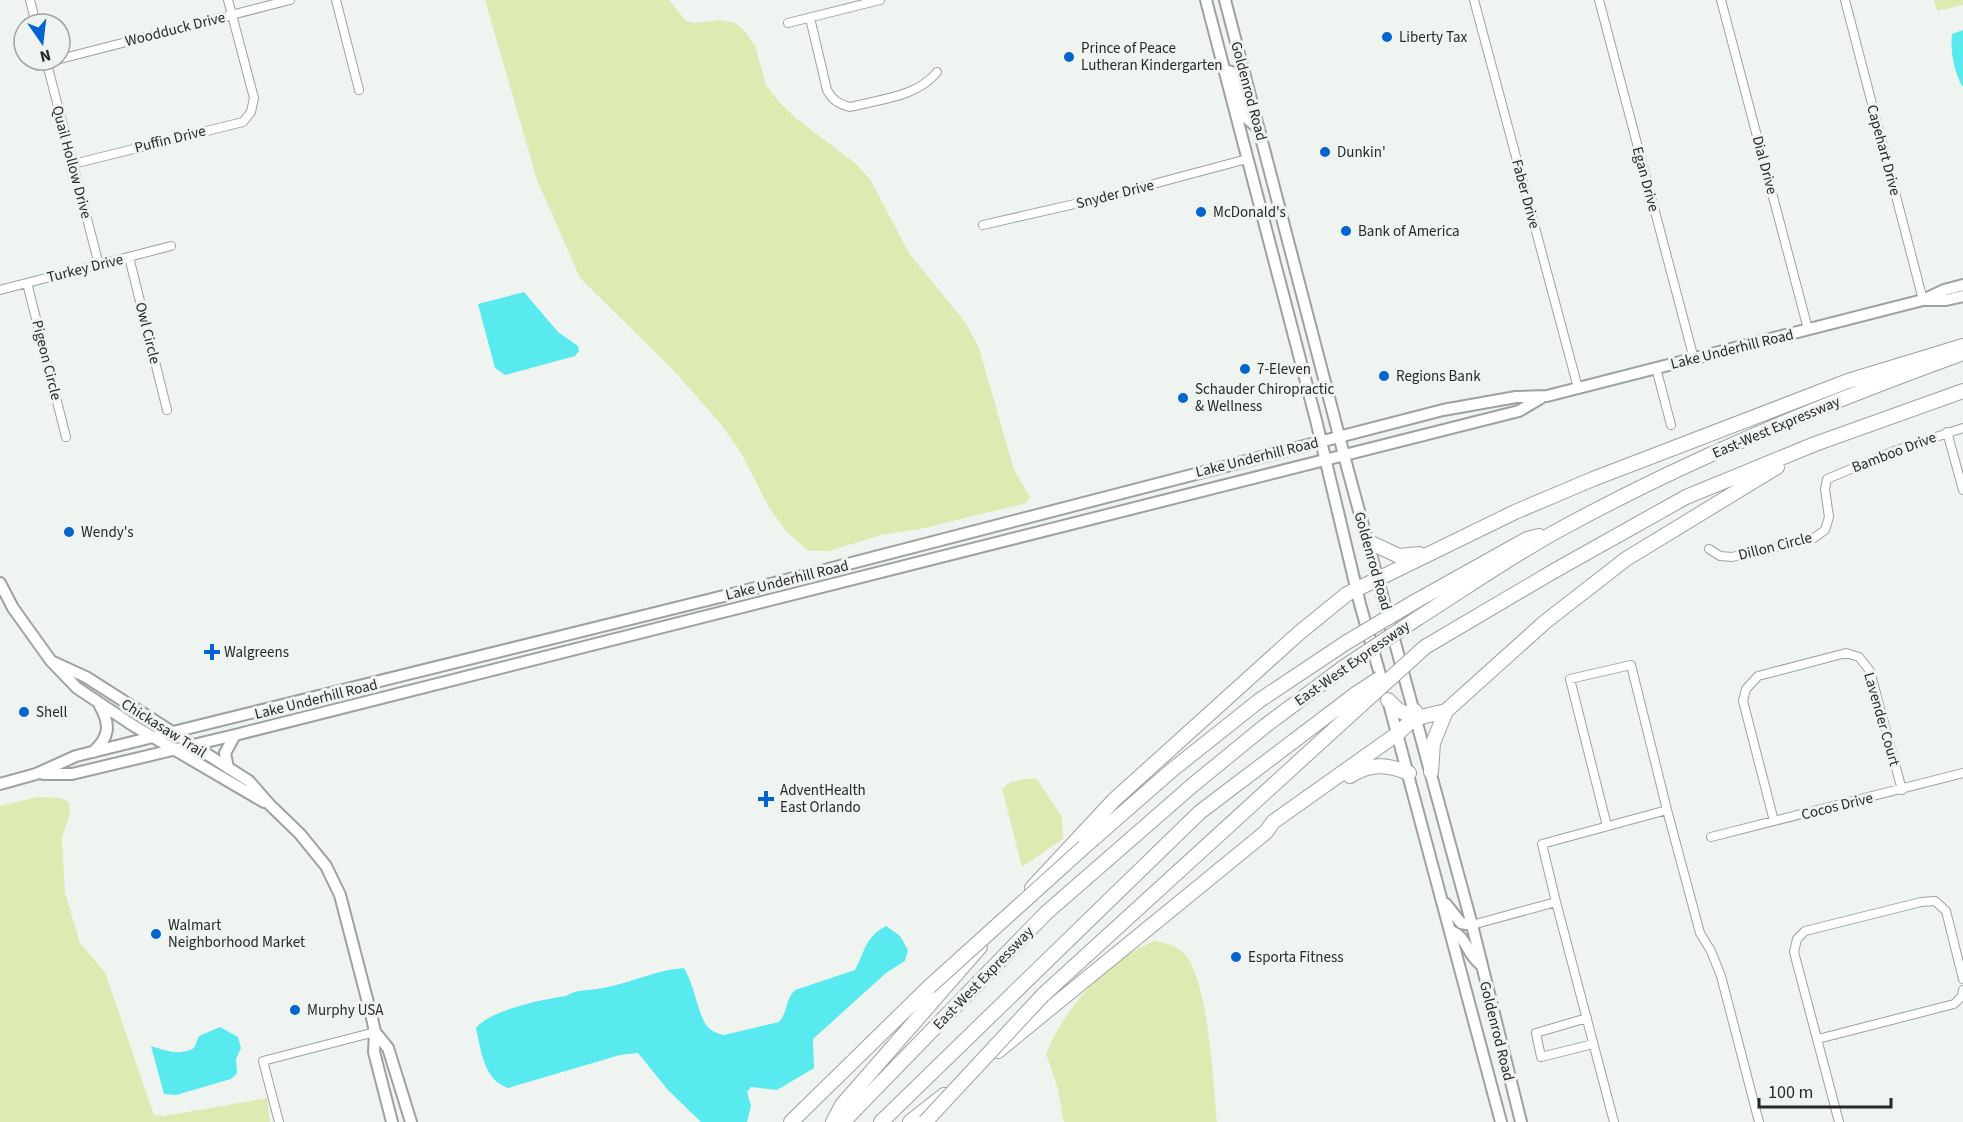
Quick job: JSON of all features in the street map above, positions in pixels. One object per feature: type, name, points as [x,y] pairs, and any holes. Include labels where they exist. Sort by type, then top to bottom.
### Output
[{"type":"highway","points":[[833,1122],[842,1105],[886,1054],[1054,863],[1114,800],[1299,633],[1356,589],[1515,512],[1664,451],[1848,381],[1963,346]]},
{"type":"highway","name":"East-West Expressway","points":[[843,1122],[1046,913],[1194,784],[1265,726],[1344,667],[1555,532],[1774,425],[1963,354]]},
{"type":"highway","name":"East-West Expressway","points":[[881,1122],[1200,812],[1359,699],[1425,647],[1686,497],[1815,444],[1963,391]]},
{"type":"highway","points":[[1431,772],[1433,743],[1446,711],[1545,622],[1626,559],[1815,444]]},
{"type":"highway","points":[[791,1122],[929,987],[1084,847],[1172,770],[1260,700],[1347,642],[1416,601],[1527,539],[1555,532]]},
{"type":"highway","points":[[1369,542],[1399,556],[1430,552]]},
{"type":"highway","points":[[925,1122],[1043,995],[1359,699]]},
{"type":"highway","points":[[1388,700],[1415,715],[1446,711]]},
{"type":"highway","points":[[910,1122],[1266,832],[1274,822],[1398,734],[1415,715]]},
{"type":"highway","points":[[1266,832],[1280,826],[1361,768],[1390,765],[1409,773]]},
{"type":"street","points":[[228,0],[232,15]]},
{"type":"street","name":"Woodduck Drive","points":[[72,55],[290,0]]},
{"type":"street","points":[[336,0],[359,90]]},
{"type":"street","name":"Goldenrod Road","points":[[1206,0],[1326,460],[1356,589],[1409,773],[1501,1122]]},
{"type":"street","name":"Goldenrod Road","points":[[1225,0],[1339,437],[1472,925],[1521,1122]]},
{"type":"street","name":"Faber Drive","points":[[1474,0],[1578,388]]},
{"type":"street","name":"Egan Drive","points":[[1599,0],[1694,359]]},
{"type":"street","name":"Dial Drive","points":[[1721,0],[1808,329]]},
{"type":"street","name":"Capehart Drive","points":[[1845,0],[1923,300]]},
{"type":"street","points":[[788,23],[875,1]]},
{"type":"street","name":"Puffin Drive","points":[[72,164],[243,122],[250,112],[254,98],[232,15]]},
{"type":"street","points":[[810,18],[826,90],[831,98],[841,105],[850,107],[917,90],[928,83],[937,72]]},
{"type":"street","points":[[1224,70],[1232,72],[1244,116],[1259,129]]},
{"type":"street","name":"Quail Hollow Drive","points":[[49,72],[99,265]]},
{"type":"street","points":[[1247,159],[1263,171],[1267,188],[1279,203]]},
{"type":"street","name":"Snyder Drive","points":[[983,225],[1101,198],[1247,159]]},
{"type":"street","name":"Turkey Drive","points":[[0,290],[171,246]]},
{"type":"street","name":"Owl Circle","points":[[129,257],[167,410]]},
{"type":"street","name":"Pigeon Circle","points":[[27,283],[66,436]]},
{"type":"street","name":"Lake Underhill Road","points":[[36,774],[72,774],[235,735],[1326,460],[1519,411],[1540,398],[1923,300],[1944,290],[1963,285]]},
{"type":"street","name":"Lake Underhill Road","points":[[1923,300],[1946,300],[1963,296]]},
{"type":"street","points":[[1656,368],[1671,425]]},
{"type":"street","name":"Lake Underhill Road","points":[[0,784],[36,774],[76,756],[516,649],[1321,441],[1479,402],[1516,397],[1540,398]]},
{"type":"street","name":"Bamboo Drive","points":[[1827,479],[1947,432],[1963,428]]},
{"type":"street","points":[[1947,432],[1963,490]]},
{"type":"street","name":"Dillon Circle","points":[[1709,549],[1720,556],[1732,557],[1814,538],[1825,530],[1829,517],[1825,489],[1827,479]]},
{"type":"street","points":[[874,558],[884,571]]},
{"type":"street","points":[[871,574],[874,558]]},
{"type":"street","name":"Chickasaw Trail","points":[[0,583],[13,608],[51,661],[63,675],[100,706],[270,805]]},
{"type":"street","points":[[606,642],[637,618]]},
{"type":"street","points":[[487,671],[497,660],[516,649]]},
{"type":"street","name":"Lavender Court","points":[[1773,821],[1743,701],[1746,689],[1758,676],[1846,653],[1859,657],[1870,671],[1902,790]]},
{"type":"street","name":"Chickasaw Trail","points":[[51,661],[86,677],[249,781],[311,846],[335,884],[344,908],[375,1032],[374,1052],[392,1122]]},
{"type":"street","points":[[1607,826],[1570,679],[1631,665],[1700,933],[1712,951],[1721,976],[1759,1122]]},
{"type":"street","points":[[93,752],[104,740],[108,728],[100,706]]},
{"type":"street","points":[[228,768],[225,753],[235,735]]},
{"type":"street","name":"Cocos Drive","points":[[1711,837],[1963,774]]},
{"type":"street","points":[[1614,1122],[1542,843],[1667,810]]},
{"type":"street","points":[[1442,899],[1458,920],[1472,925],[1556,902]]},
{"type":"street","points":[[1839,1122],[1794,952],[1797,939],[1805,932],[1921,902],[1935,901],[1946,911],[1963,979]]},
{"type":"street","points":[[1451,931],[1460,935],[1472,957],[1480,964]]},
{"type":"street","points":[[1818,1039],[1954,1004],[1962,996],[1963,990]]},
{"type":"street","points":[[1587,1018],[1536,1033],[1541,1057],[1593,1044]]},
{"type":"street","points":[[279,1122],[263,1061],[375,1032]]},
{"type":"street","name":"Chickasaw Trail","points":[[375,1032],[388,1048],[411,1122]]},
{"type":"green space","points":[[485,0],[669,0],[686,21],[695,23],[720,20],[735,23],[746,32],[755,46],[766,85],[780,103],[798,120],[855,163],[870,179],[909,253],[965,322],[979,348],[1014,470],[1030,497],[1026,503],[925,528],[881,535],[829,551],[808,551],[785,530],[770,509],[740,451],[719,422],[674,371],[580,278],[537,180]]},
{"type":"green space","points":[[1934,0],[1963,0],[1963,5],[1937,11]]},
{"type":"green space","points":[[1037,779],[1062,817],[1063,839],[1022,867],[1002,789],[1010,782]]},
{"type":"green space","points":[[37,797],[60,798],[69,802],[70,814],[62,837],[65,893],[80,943],[105,972],[154,1115],[164,1116],[267,1098],[270,1122],[0,1122],[0,806]]},
{"type":"green space","points":[[1154,941],[1178,948],[1184,953],[1199,985],[1208,1033],[1217,1122],[1064,1122],[1057,1086],[1046,1054],[1054,1036],[1076,1002],[1104,973],[1120,960]]},
{"type":"water","points":[[1963,30],[1962,86],[1953,61],[1952,34]]},
{"type":"water","points":[[524,292],[558,332],[578,346],[579,351],[575,356],[505,375],[495,368],[478,304]]},
{"type":"water","points":[[886,926],[900,936],[908,950],[905,961],[886,973],[813,1039],[814,1068],[777,1090],[751,1087],[747,1092],[751,1106],[747,1122],[701,1122],[668,1090],[638,1053],[620,1055],[508,1088],[500,1084],[489,1072],[482,1055],[476,1028],[493,1016],[577,991],[608,987],[673,969],[684,968],[704,1022],[717,1033],[724,1035],[779,1022],[795,990],[855,970],[869,940]]},
{"type":"water","points":[[220,1027],[238,1037],[241,1048],[236,1059],[237,1073],[231,1079],[176,1095],[164,1094],[151,1046],[162,1050],[183,1052],[194,1048],[199,1036]]},
{"type":"place","name":"Liberty Tax","points":[[1387,37]]},
{"type":"place","name":"Prince of Peace Lutheran Kindergarten","points":[[1069,57]]},
{"type":"place","name":"Dunkin'","points":[[1325,152]]},
{"type":"place","name":"McDonald's","points":[[1201,212]]},
{"type":"place","name":"Bank of America","points":[[1346,231]]},
{"type":"place","name":"7-Eleven","points":[[1245,369]]},
{"type":"place","name":"Regions Bank","points":[[1384,376]]},
{"type":"place","name":"Schauder Chiropractic & Wellness","points":[[1183,398]]},
{"type":"place","name":"Wendy's","points":[[69,532]]},
{"type":"place","name":"Walgreens","points":[[212,652]]},
{"type":"place","name":"Shell","points":[[24,712]]},
{"type":"place","name":"AdventHealth East Orlando","points":[[766,799]]},
{"type":"place","name":"Walmart Neighborhood Market","points":[[156,934]]},
{"type":"place","name":"Esporta Fitness","points":[[1236,957]]},
{"type":"place","name":"Murphy USA","points":[[295,1010]]}]
